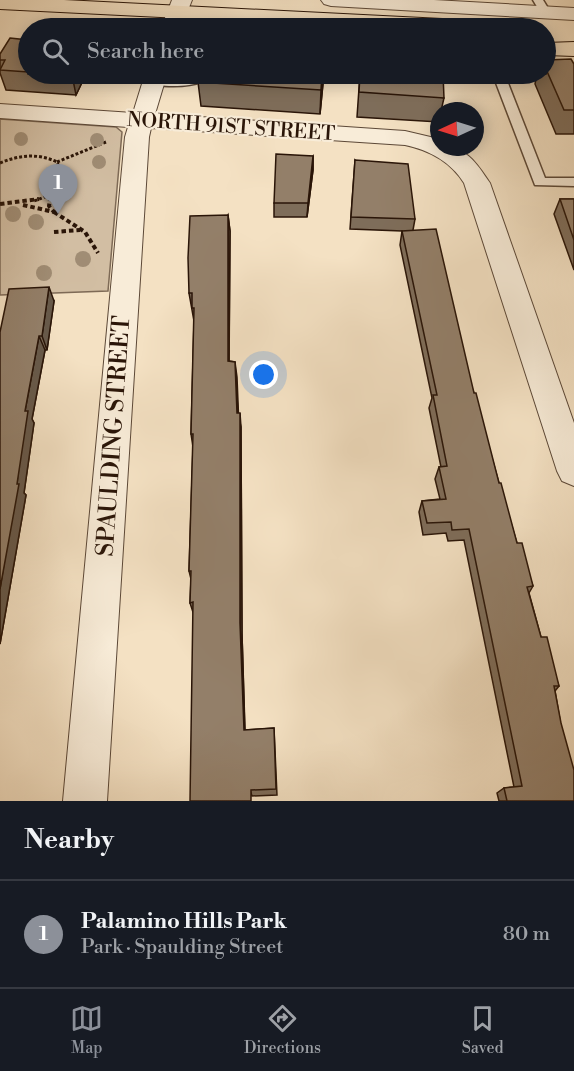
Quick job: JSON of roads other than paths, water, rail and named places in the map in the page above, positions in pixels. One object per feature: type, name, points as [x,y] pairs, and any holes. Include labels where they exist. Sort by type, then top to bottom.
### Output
[{"type":"main road","points":[[0,3],[285,18]]},
{"type":"main road","points":[[0,21],[18,22]]},
{"type":"main road","points":[[556,21],[574,30]]},
{"type":"main road","points":[[556,48],[574,49]]},
{"type":"street","points":[[331,0],[436,4],[543,14],[574,14]]},
{"type":"street","name":"SPAULDING STREET","points":[[85,801],[136,137],[153,84]]},
{"type":"street","name":"NORTH 91ST STREET","points":[[0,111],[405,138],[440,147],[470,170],[477,183],[574,471]]},
{"type":"lane","points":[[556,76],[574,76]]},
{"type":"lane","points":[[503,84],[540,182],[574,182]]},
{"type":"place","name":"Palamino Hills Park","points":[[58,214]]}]
